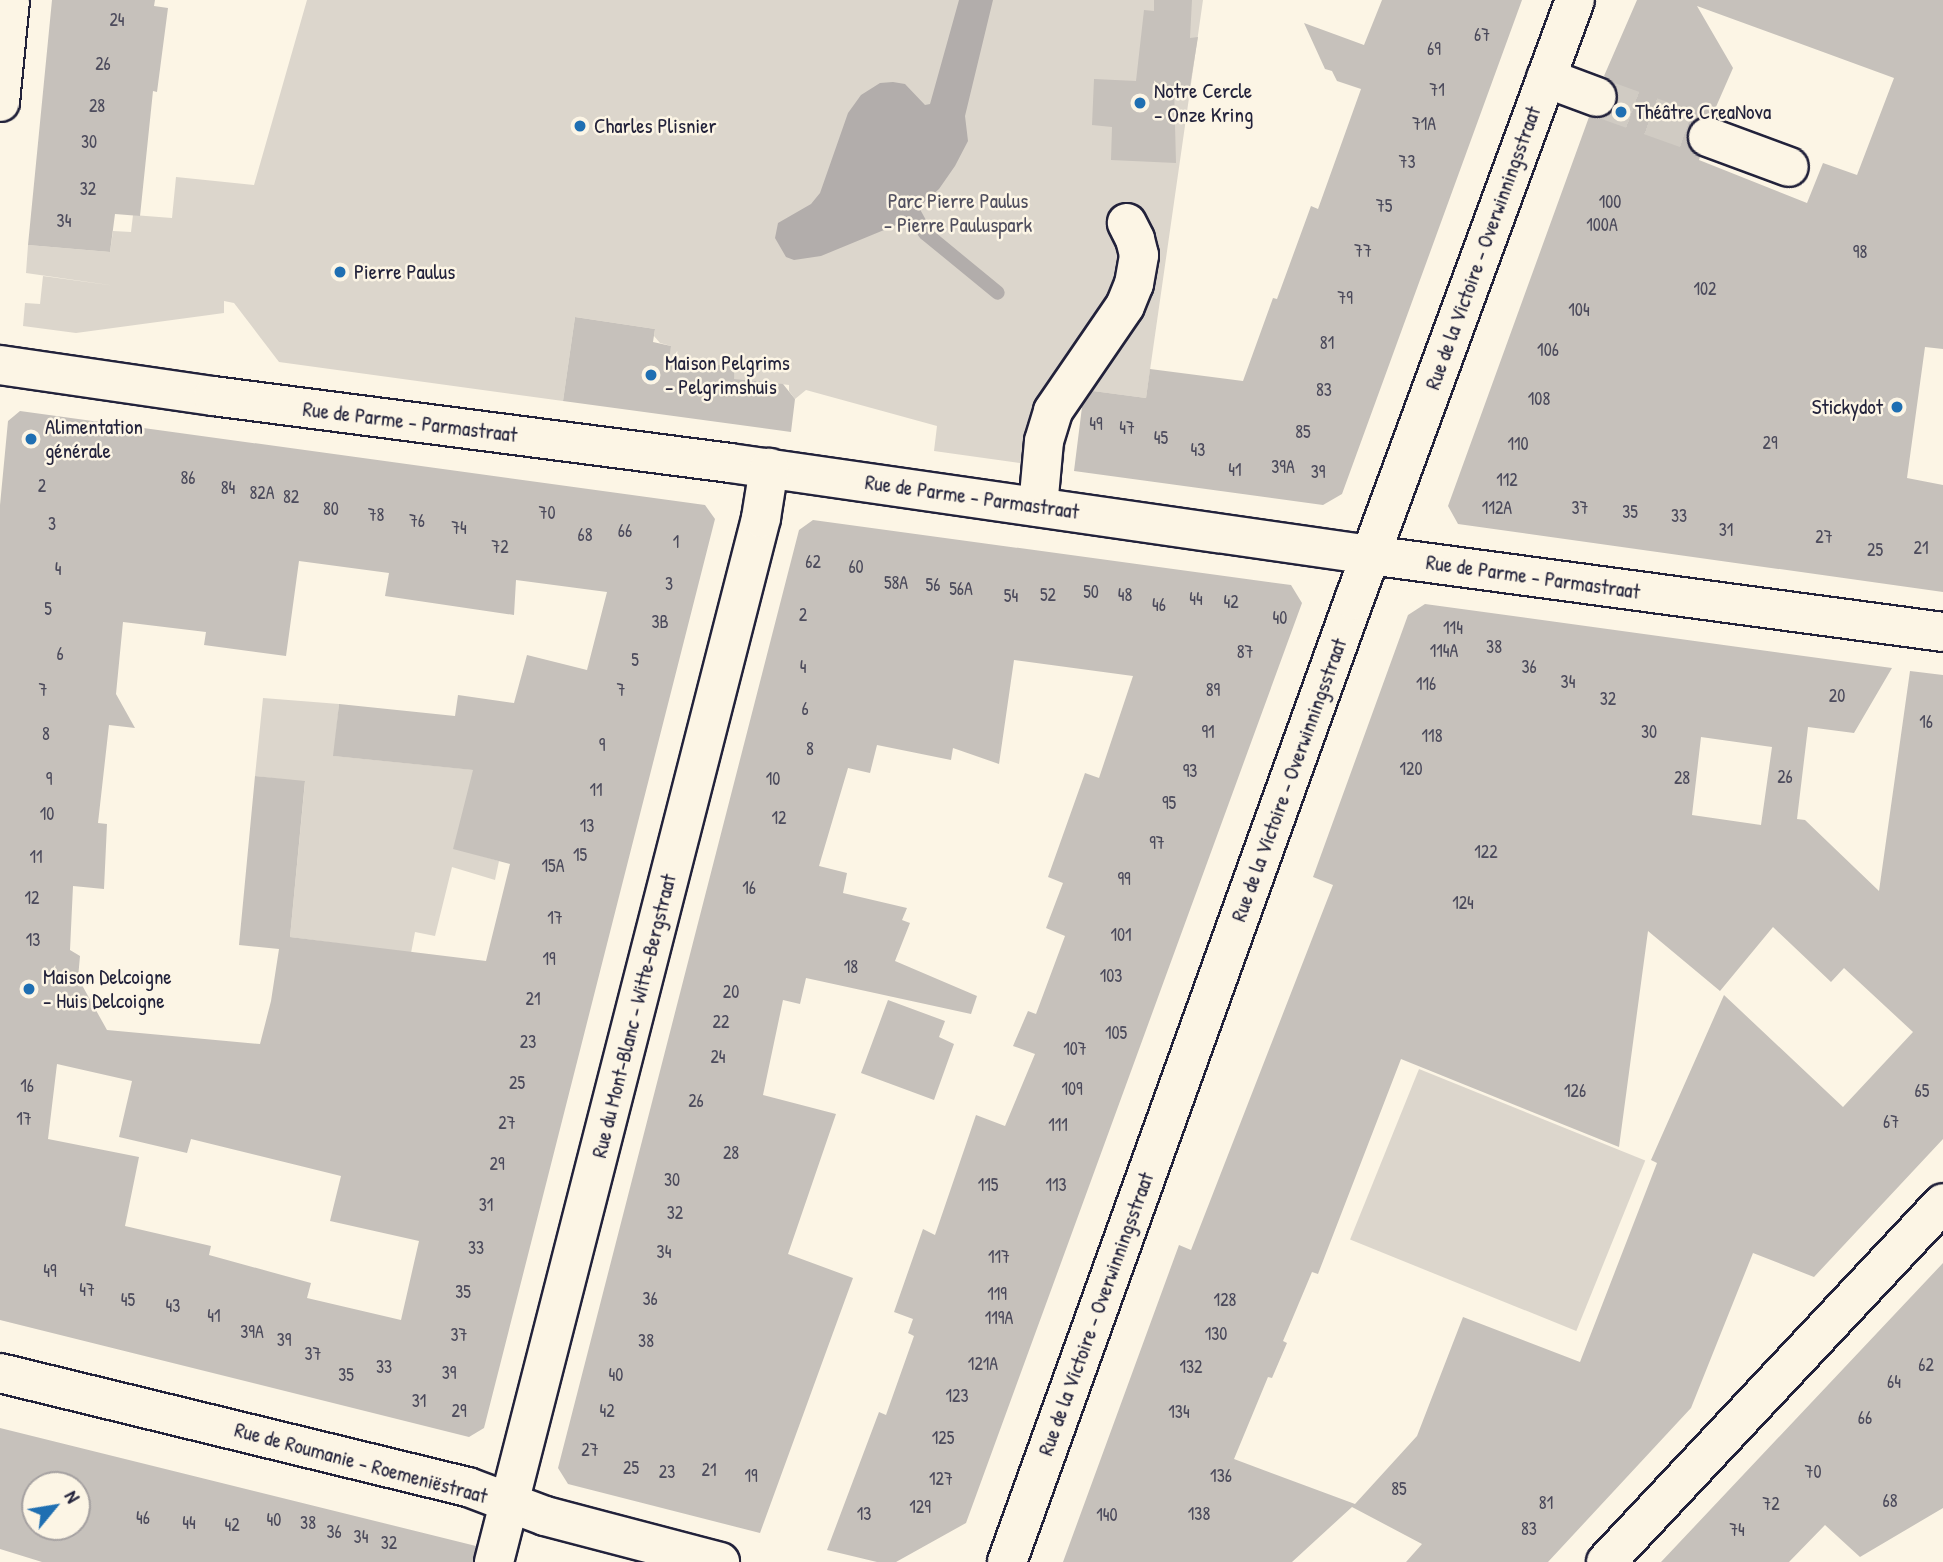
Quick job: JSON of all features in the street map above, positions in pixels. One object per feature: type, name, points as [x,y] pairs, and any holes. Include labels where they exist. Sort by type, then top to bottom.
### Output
[{"type":"street","points":[[0,102],[10,0]]},
{"type":"street","name":"Rue de la Victoire - Overwinningsstraat","points":[[1007,1562],[1370,555],[1575,0]]},
{"type":"street","points":[[1546,78],[1597,97]]},
{"type":"street","points":[[1708,137],[1789,167]]},
{"type":"street","points":[[1038,507],[1044,440],[1053,411],[1125,306],[1134,284],[1139,255],[1127,223]]},
{"type":"street","name":"Rue de Parme - Parmastraat","points":[[0,365],[213,396],[769,468],[1370,555],[1943,632]]},
{"type":"street","name":"Rue du Mont-Blanc - Witte-Bergstraat","points":[[494,1562],[754,545],[769,468]]},
{"type":"street","points":[[1606,1562],[1943,1203]]},
{"type":"street","name":"Rue de Roumanie - Roemeniëstraat","points":[[0,1373],[468,1487],[545,1516],[720,1562]]},
{"type":"green space","name":"Parc Pierre Paulus - Pierre Pauluspark","points":[[307,0],[1203,0],[1146,398],[1085,390],[1083,405],[1071,404],[1063,469],[934,451],[937,426],[806,390],[795,399],[789,391],[789,385],[764,382],[733,387],[735,367],[670,358],[671,346],[660,343],[654,336],[655,329],[575,317],[563,401],[279,362],[234,303],[224,301],[224,313],[76,333],[23,326],[25,303],[40,304],[43,276],[116,286],[26,273],[28,245],[110,252],[113,231],[131,232],[133,215],[172,218],[176,177],[254,185]]},
{"type":"green space","points":[[263,698],[339,704],[334,756],[475,770],[454,848],[499,861],[495,880],[452,867],[435,936],[415,932],[411,953],[290,937],[305,782],[255,776]]},
{"type":"green space","points":[[1419,1069],[1645,1160],[1576,1331],[1350,1240]]},
{"type":"shaded area","points":[[959,0],[993,0],[965,116],[968,141],[955,166],[939,189],[901,223],[821,256],[794,260],[786,257],[775,238],[778,223],[811,204],[820,193],[848,113],[861,95],[880,83],[893,82],[905,84],[925,105],[930,104]]},
{"type":"building","points":[[52,0],[155,0],[154,6],[168,8],[157,92],[153,91],[140,216],[115,214],[110,252],[28,245]]},
{"type":"building","points":[[1154,0],[1192,0],[1190,38],[1198,37],[1190,86],[1174,86],[1176,163],[1111,160],[1112,127],[1092,125],[1094,79],[1136,81],[1144,10],[1154,11]]},
{"type":"building","points":[[1382,0],[1522,0],[1342,494],[1323,505],[1074,471],[1082,407],[1093,391],[1146,398],[1150,369],[1243,381],[1311,206],[1318,209],[1361,89],[1337,81],[1332,71],[1325,69],[1304,23],[1364,45]]},
{"type":"building","points":[[1637,0],[1943,0],[1943,349],[1925,347],[1907,478],[1943,485],[1943,592],[1458,524],[1448,506],[1589,117],[1601,118],[1611,113],[1617,105],[1618,93],[1613,83],[1604,76]],"holes":[[[1697,6],[1894,78],[1857,175],[1823,163],[1807,203],[1699,160],[1700,157],[1692,151],[1687,141],[1688,129],[1695,120],[1712,116],[1733,68]]]},
{"type":"building","name":"Maison Pelgrims - Pelgrimshuis","points":[[575,317],[655,329],[653,342],[671,346],[670,358],[735,367],[734,379],[783,384],[795,399],[791,432],[563,401]]},
{"type":"building","points":[[20,411],[705,505],[715,519],[484,1428],[469,1437],[0,1320],[0,505],[8,421]],"holes":[[[299,561],[389,573],[385,596],[514,615],[516,580],[607,592],[587,670],[527,655],[514,703],[458,695],[455,716],[339,704],[333,756],[473,770],[453,849],[510,864],[486,961],[290,937],[305,781],[255,776],[239,945],[279,949],[271,1001],[260,1044],[107,1030],[78,978],[80,956],[70,950],[73,886],[104,889],[107,824],[98,823],[109,725],[135,728],[116,694],[123,622],[206,632],[204,645],[286,656]],[[57,1064],[132,1081],[119,1137],[187,1153],[191,1139],[341,1176],[330,1221],[419,1241],[401,1320],[307,1298],[311,1283],[209,1255],[211,1246],[125,1226],[139,1157],[48,1139]]]},
{"type":"building","points":[[813,520],[1291,585],[1302,603],[966,1523],[896,1562],[877,1562],[827,1550],[879,1412],[886,1415],[914,1336],[908,1333],[913,1319],[894,1312],[923,1229],[935,1235],[976,1115],[1005,1126],[1035,1054],[1013,1046],[1028,1011],[1036,1014],[1065,936],[1046,928],[1063,883],[1048,877],[1085,773],[1099,778],[1133,676],[1014,660],[999,764],[953,748],[951,760],[877,745],[870,773],[848,768],[819,866],[847,873],[843,893],[907,908],[902,920],[910,923],[895,961],[977,996],[971,1014],[806,978],[800,1004],[783,1000],[763,1095],[836,1114],[788,1254],[853,1278],[760,1533],[568,1484],[558,1468],[799,530]]},
{"type":"building","points":[[1425,604],[1892,668],[1854,733],[1808,727],[1797,819],[1805,820],[1879,891],[1910,671],[1943,675],[1943,1139],[1814,1277],[1753,1253],[1691,1408],[1548,1562],[1406,1562],[1422,1544],[1352,1507],[1292,1562],[1063,1562],[1179,1245],[1191,1250],[1333,885],[1313,877],[1408,615]],"holes":[[[1701,737],[1772,747],[1761,825],[1692,815]],[[1773,927],[1831,982],[1844,968],[1913,1032],[1843,1107],[1724,995],[1651,1160],[1657,1163],[1580,1362],[1463,1317],[1417,1436],[1355,1504],[1234,1459],[1268,1377],[1272,1378],[1287,1343],[1283,1341],[1312,1272],[1318,1274],[1401,1059],[1619,1147],[1648,931],[1720,991]]]},
{"type":"building","points":[[888,1000],[945,1021],[939,1037],[954,1044],[934,1100],[861,1073]]},
{"type":"building","points":[[1943,1263],[1943,1508],[1860,1557],[1825,1525],[1789,1562],[1661,1562]]},
{"type":"building","points":[[0,1428],[476,1546],[473,1562],[42,1562],[0,1549]]},
{"type":"waterway","points":[[914,213],[925,233],[998,293]]},
{"type":"tunnel","points":[[1597,97],[1708,137]]},
{"type":"place","name":"Notre Cercle - Onze Kring","points":[[1140,103]]},
{"type":"place","name":"Théâtre CreaNova","points":[[1621,112]]},
{"type":"place","name":"Charles Plisnier","points":[[580,126]]},
{"type":"place","name":"Pierre Paulus","points":[[340,272]]},
{"type":"place","name":"Maison Pelgrims - Pelgrimshuis","points":[[651,375]]},
{"type":"place","name":"Stickydot","points":[[1897,407]]},
{"type":"place","name":"Alimentation générale","points":[[31,439]]},
{"type":"place","name":"Maison Delcoigne - Huis Delcoigne","points":[[29,989]]}]
